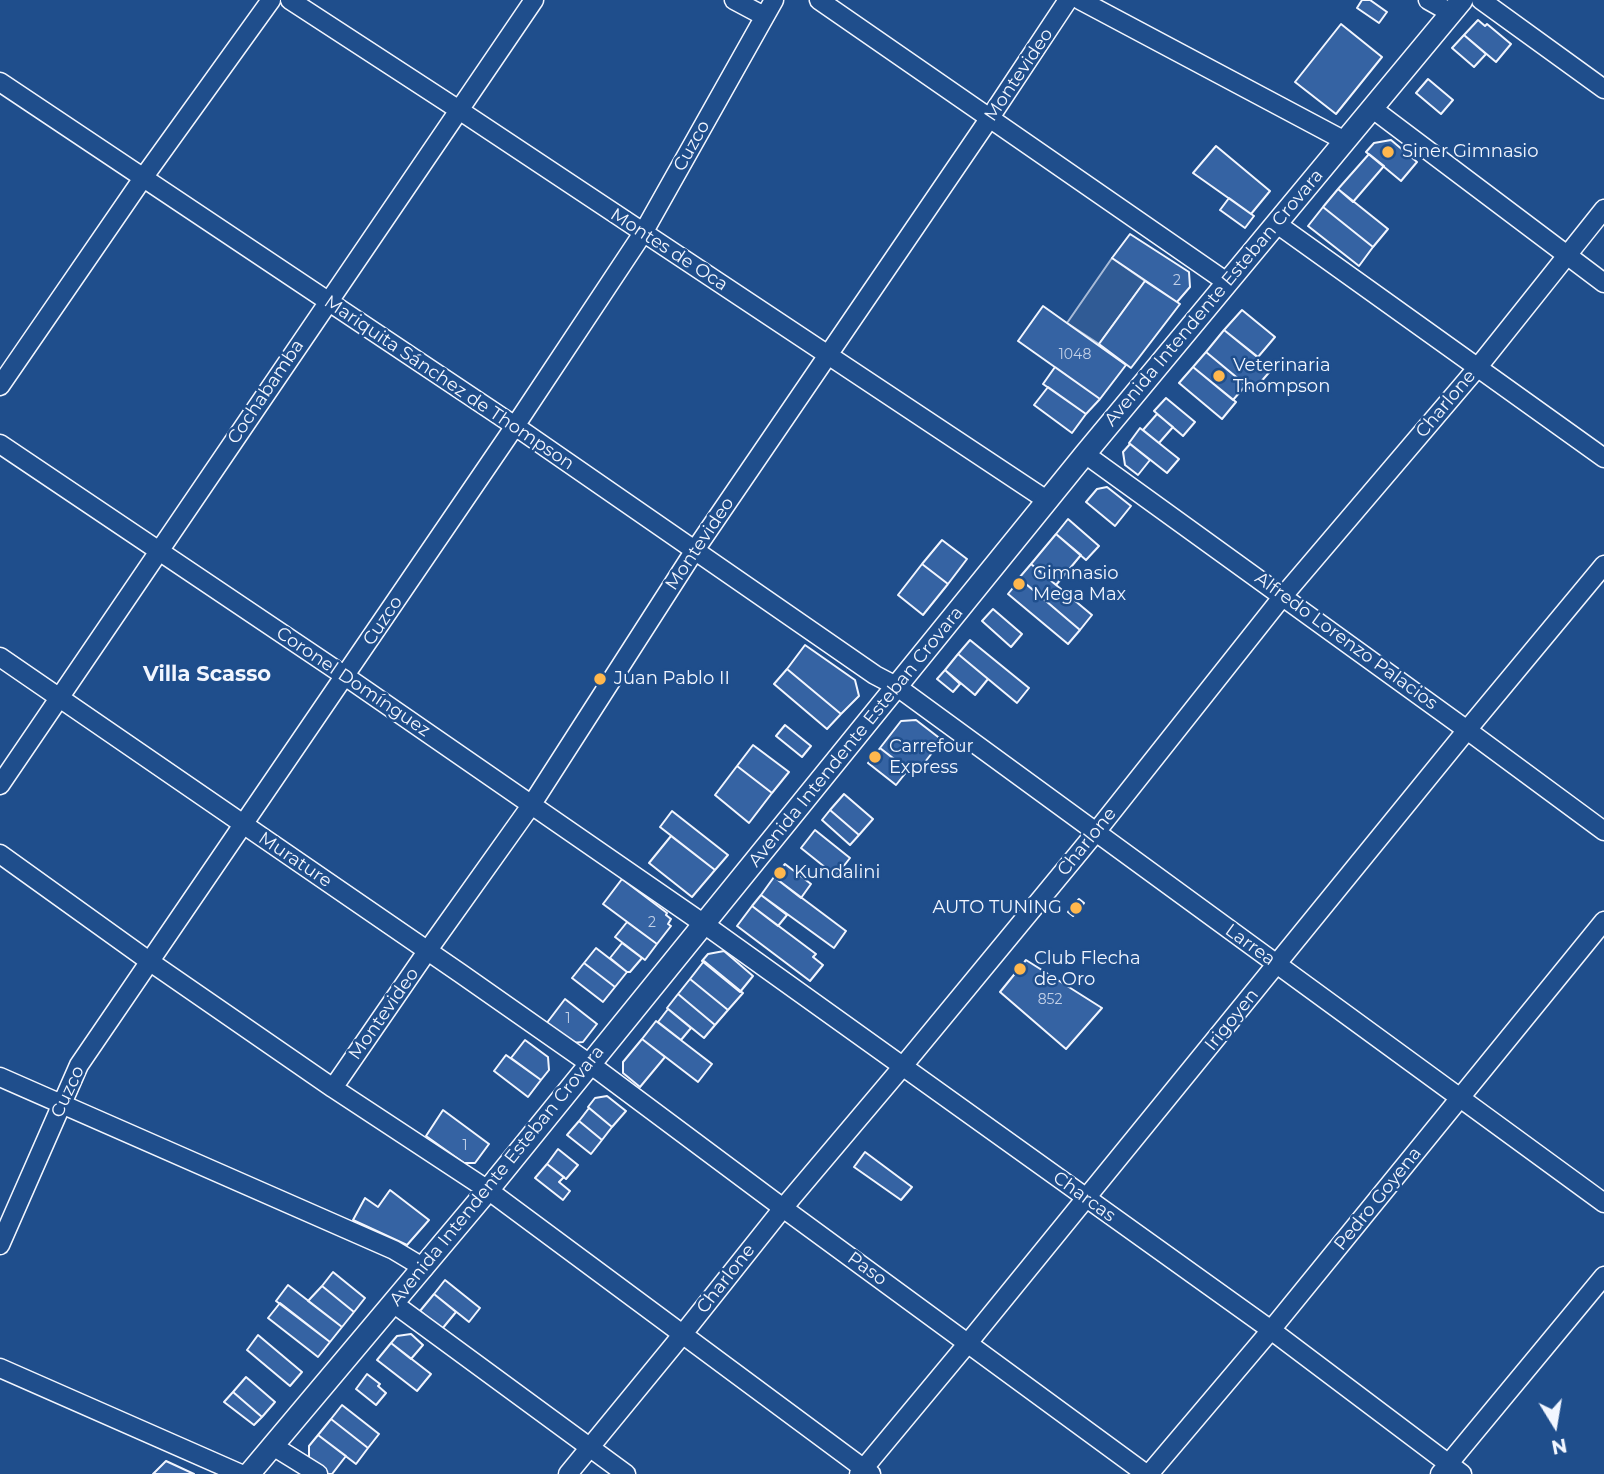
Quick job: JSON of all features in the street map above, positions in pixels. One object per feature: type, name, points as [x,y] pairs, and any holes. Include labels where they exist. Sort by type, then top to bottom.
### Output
[{"type":"main road","name":"Avenida Intendente Esteban Crovara","points":[[249,1474],[424,1268],[896,686],[1456,7]]},
{"type":"street","points":[[0,386],[143,178],[271,0]]},
{"type":"street","name":"Montes de Oca","points":[[290,0],[1048,501]]},
{"type":"street","name":"Cochabamba","points":[[0,785],[534,0]]},
{"type":"street","points":[[734,0],[764,16]]},
{"type":"street","name":"Cuzco","points":[[0,1245],[79,1065],[515,426],[643,233],[774,0]]},
{"type":"street","points":[[819,0],[1228,283]]},
{"type":"street","name":"Montevideo","points":[[333,1088],[532,804],[695,550],[1068,0]]},
{"type":"street","points":[[1080,0],[1345,141]]},
{"type":"street","points":[[1427,0],[1456,7]]},
{"type":"street","points":[[1480,0],[1604,89]]},
{"type":"street","name":"Mariquita Sánchez de Thompson","points":[[0,82],[515,426],[874,675],[896,686]]},
{"type":"street","points":[[1373,109],[1604,283]]},
{"type":"street","name":"Charlone","points":[[568,1474],[783,1208],[1096,832],[1283,596],[1478,367],[1604,209]]},
{"type":"street","points":[[1277,224],[1604,458]]},
{"type":"street","name":"Coronel Domínguez","points":[[0,444],[345,676],[704,924]]},
{"type":"street","name":"Alfredo Lorenzo Palacios","points":[[1086,454],[1604,831]]},
{"type":"street","name":"Irigoyen","points":[[865,1472],[1604,565]]},
{"type":"street","name":"Murature","points":[[0,657],[590,1064]]},
{"type":"street","name":"Larrea","points":[[896,686],[1604,1203]]},
{"type":"street","points":[[0,854],[333,1088],[488,1190],[865,1472]]},
{"type":"street","name":"Pedro Goyena","points":[[1148,1474],[1271,1330],[1604,921]]},
{"type":"street","name":"Charcas","points":[[704,924],[1271,1330],[1450,1471]]},
{"type":"street","name":"Paso","points":[[590,1064],[1148,1474]]},
{"type":"street","points":[[0,1077],[394,1250],[424,1268]]},
{"type":"street","points":[[1450,1471],[1604,1276]]},
{"type":"street","points":[[393,1303],[626,1474]]},
{"type":"street","points":[[0,1368],[241,1474]]},
{"type":"street","points":[[273,1447],[318,1474]]},
{"type":"shaded area","points":[[1112,258],[1145,281],[1099,344],[1067,323]]},
{"type":"building","points":[[1362,0],[1370,0],[1387,12],[1379,23],[1357,8]]},
{"type":"building","points":[[1478,20],[1511,44],[1496,62],[1464,35]]},
{"type":"building","points":[[1341,24],[1382,57],[1336,114],[1295,82]]},
{"type":"building","points":[[1464,35],[1486,54],[1474,67],[1452,48]]},
{"type":"building","points":[[1428,79],[1453,100],[1441,114],[1416,93]]},
{"type":"building","points":[[1391,140],[1417,162],[1401,181],[1366,152],[1374,143]]},
{"type":"building","points":[[1216,146],[1270,191],[1251,214],[1193,173]]},
{"type":"building","points":[[1369,154],[1384,166],[1353,202],[1338,189]]},
{"type":"building","points":[[1338,189],[1388,229],[1373,247],[1323,207]]},
{"type":"building","points":[[1229,198],[1254,216],[1245,228],[1220,210]]},
{"type":"building","points":[[1323,207],[1373,247],[1359,266],[1308,226]]},
{"type":"building","points":[[1130,234],[1189,272],[1190,287],[1177,302],[1112,258]]},
{"type":"building","points":[[1145,281],[1180,304],[1131,368],[1099,344]]},
{"type":"building","points":[[1043,306],[1126,365],[1100,399],[1018,341]]},
{"type":"building","points":[[1242,310],[1275,337],[1258,357],[1224,330]]},
{"type":"building","points":[[1224,330],[1272,369],[1253,391],[1206,352]]},
{"type":"building","name":"Veterinaria Thompson","points":[[1206,352],[1246,385],[1233,400],[1193,367]]},
{"type":"building","points":[[1055,367],[1100,399],[1086,414],[1043,384]]},
{"type":"building","points":[[1193,367],[1236,402],[1222,419],[1179,383]]},
{"type":"building","points":[[1048,387],[1086,414],[1072,433],[1034,405]]},
{"type":"building","points":[[1166,398],[1195,422],[1183,436],[1154,411]]},
{"type":"building","points":[[1157,414],[1173,427],[1159,443],[1143,430]]},
{"type":"building","points":[[1140,428],[1179,459],[1167,473],[1129,443]]},
{"type":"building","points":[[1130,444],[1150,460],[1138,475],[1125,465],[1123,452]]},
{"type":"building","points":[[1107,487],[1131,506],[1115,526],[1086,502],[1097,489]]},
{"type":"building","points":[[1068,519],[1099,546],[1086,560],[1056,534]]},
{"type":"building","points":[[1056,534],[1081,555],[1056,585],[1031,564]]},
{"type":"building","points":[[942,540],[967,559],[948,584],[922,564]]},
{"type":"building","points":[[922,564],[948,584],[923,615],[898,595]]},
{"type":"building","points":[[1031,564],[1092,615],[1080,630],[1019,578]]},
{"type":"building","points":[[1020,579],[1080,630],[1068,644],[1008,594]]},
{"type":"building","points":[[993,609],[1022,634],[1011,647],[982,621]]},
{"type":"building","points":[[970,640],[1029,688],[1017,703],[958,654]]},
{"type":"building","points":[[805,645],[855,680],[859,696],[841,714],[787,669]]},
{"type":"building","points":[[958,654],[988,679],[975,695],[945,670]]},
{"type":"building","points":[[787,669],[841,714],[827,729],[774,684]]},
{"type":"building","points":[[945,670],[960,684],[953,692],[937,679]]},
{"type":"building","points":[[916,720],[942,740],[915,775],[880,748],[901,721]]},
{"type":"building","points":[[785,725],[811,746],[802,757],[776,736]]},
{"type":"building","points":[[753,745],[789,772],[772,793],[737,766]]},
{"type":"building","points":[[880,748],[908,770],[896,785],[868,763]]},
{"type":"building","points":[[737,766],[772,793],[749,823],[715,795]]},
{"type":"building","points":[[844,794],[873,819],[859,835],[830,810]]},
{"type":"building","points":[[830,810],[859,835],[850,845],[822,820]]},
{"type":"building","points":[[672,811],[728,855],[715,870],[660,827]]},
{"type":"building","points":[[815,830],[850,858],[836,876],[801,848]]},
{"type":"building","points":[[671,836],[715,870],[692,897],[649,863]]},
{"type":"building","points":[[785,864],[811,884],[801,898],[774,877]]},
{"type":"building","points":[[774,877],[846,931],[834,948],[761,895]]},
{"type":"building","points":[[622,879],[667,913],[671,919],[668,924],[671,926],[657,944],[603,904]]},
{"type":"building","points":[[761,895],[787,915],[778,926],[752,906]]},
{"type":"building","name":"AUTO TUNING","points":[[1079,899],[1084,903],[1073,916],[1068,912]]},
{"type":"building","points":[[752,906],[816,954],[813,957],[823,965],[810,981],[737,926]]},
{"type":"building","points":[[627,922],[657,944],[645,960],[615,937]]},
{"type":"building","points":[[622,943],[642,958],[630,972],[610,958]]},
{"type":"building","points":[[596,948],[627,972],[615,987],[584,963]]},
{"type":"building","points":[[724,951],[753,976],[740,992],[702,961],[708,954]]},
{"type":"building","points":[[1026,960],[1102,1008],[1066,1049],[1000,992]]},
{"type":"building","points":[[704,961],[743,993],[728,1010],[690,979]]},
{"type":"building","points":[[584,963],[615,987],[603,1002],[572,978]]},
{"type":"building","points":[[690,979],[728,1010],[715,1025],[678,994]]},
{"type":"building","points":[[678,994],[715,1025],[704,1038],[667,1008]]},
{"type":"building","points":[[565,999],[597,1024],[583,1042],[571,1043],[546,1024]]},
{"type":"building","points":[[668,1009],[691,1028],[681,1040],[658,1022]]},
{"type":"building","points":[[656,1021],[712,1064],[698,1082],[642,1039]]},
{"type":"building","points":[[642,1039],[665,1057],[640,1087],[623,1073],[623,1062]]},
{"type":"building","points":[[525,1040],[548,1057],[549,1070],[541,1080],[511,1058]]},
{"type":"building","points":[[506,1055],[541,1080],[528,1097],[494,1071]]},
{"type":"building","points":[[607,1096],[626,1111],[612,1127],[588,1107],[595,1098]]},
{"type":"building","points":[[589,1108],[612,1127],[602,1140],[579,1121]]},
{"type":"building","points":[[443,1110],[489,1144],[475,1163],[464,1163],[426,1136]]},
{"type":"building","points":[[579,1121],[602,1140],[591,1154],[567,1135]]},
{"type":"building","points":[[558,1149],[578,1165],[566,1179],[547,1164]]},
{"type":"building","points":[[865,1152],[912,1187],[901,1200],[854,1167]]},
{"type":"building","points":[[547,1164],[564,1177],[559,1182],[570,1191],[563,1200],[535,1178]]},
{"type":"building","points":[[390,1190],[429,1220],[407,1245],[353,1220],[365,1198],[378,1207]]},
{"type":"building","points":[[333,1272],[365,1298],[354,1312],[322,1286]]},
{"type":"building","points":[[445,1280],[480,1308],[469,1322],[434,1294]]},
{"type":"building","points":[[288,1285],[342,1327],[330,1342],[276,1301]]},
{"type":"building","points":[[322,1286],[354,1312],[342,1327],[308,1301]]},
{"type":"building","points":[[434,1294],[456,1312],[442,1329],[420,1311]]},
{"type":"building","points":[[280,1303],[330,1342],[318,1357],[268,1318]]},
{"type":"building","points":[[411,1334],[423,1345],[411,1359],[391,1343],[397,1336]]},
{"type":"building","points":[[258,1335],[302,1372],[290,1386],[247,1350]]},
{"type":"building","points":[[391,1343],[431,1374],[417,1391],[377,1360]]},
{"type":"building","points":[[367,1374],[380,1384],[378,1386],[386,1393],[376,1405],[356,1389]]},
{"type":"building","points":[[246,1377],[275,1402],[262,1417],[233,1392]]},
{"type":"building","points":[[233,1392],[262,1417],[254,1425],[224,1402]]},
{"type":"building","points":[[342,1405],[379,1434],[368,1448],[331,1419]]},
{"type":"building","points":[[331,1419],[368,1448],[356,1464],[318,1435]]},
{"type":"building","points":[[318,1435],[346,1456],[332,1474],[309,1460],[309,1446]]},
{"type":"building","points":[[166,1461],[194,1474],[153,1474]]},
{"type":"place","name":"Siner Gimnasio","points":[[1388,152]]},
{"type":"place","name":"Veterinaria Thompson","points":[[1219,376]]},
{"type":"place","name":"Gimnasio Mega Max","points":[[1019,584]]},
{"type":"place","name":"Juan Pablo II","points":[[600,679]]},
{"type":"place","name":"Carrefour Express","points":[[875,757]]},
{"type":"place","name":"Kundalini","points":[[780,873]]},
{"type":"place","name":"AUTO TUNING","points":[[1076,908]]},
{"type":"place","name":"Club Flecha de Oro","points":[[1020,969]]},
{"type":"district","name":"Villa Scasso","points":[[207,675]]}]
